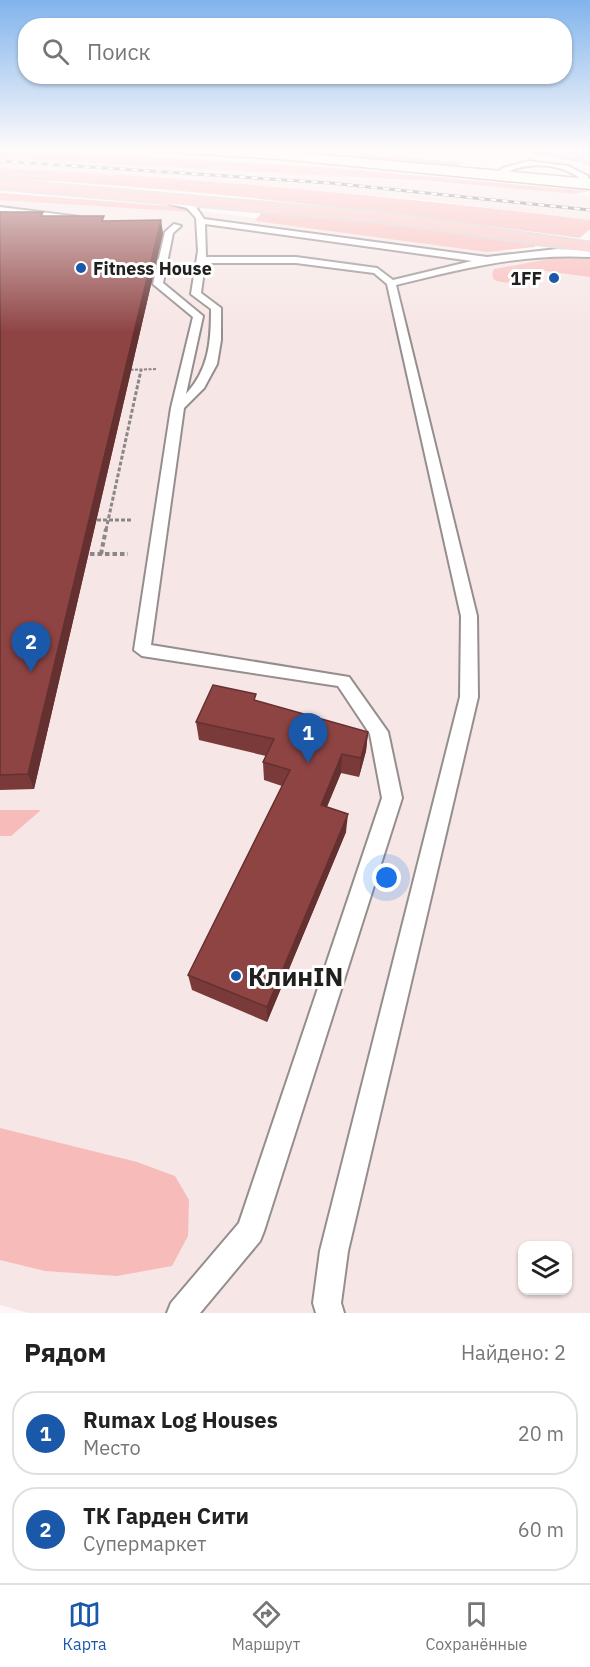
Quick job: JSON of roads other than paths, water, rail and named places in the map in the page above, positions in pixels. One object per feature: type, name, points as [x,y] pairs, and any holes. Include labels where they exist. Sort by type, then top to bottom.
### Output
[{"type":"main road","points":[[295,209],[388,218],[590,247]]},
{"type":"lane","points":[[2,209],[91,220]]},
{"type":"lane","points":[[181,1313],[250,1231],[392,798],[379,732],[343,681],[142,650],[177,408],[198,316],[158,284],[169,232],[187,224],[198,213],[193,209]]},
{"type":"lane","points":[[0,215],[80,219]]},
{"type":"lane","points":[[177,408],[199,390],[211,372],[216,339],[216,308],[196,294],[201,260],[187,224]]},
{"type":"lane","points":[[187,224],[488,260]]},
{"type":"lane","points":[[391,283],[488,260],[557,252],[590,254]]},
{"type":"lane","points":[[201,260],[297,260],[377,271],[429,275]]},
{"type":"lane","points":[[330,1313],[327,1303],[334,1251],[469,698],[469,616],[391,283],[377,271]]},
{"type":"railway","points":[[583,209],[590,210]]},
{"type":"place","name":"Fitness House","points":[[81,268]]},
{"type":"place","name":"1FF","points":[[554,278]]},
{"type":"place","name":"ТК Гарден Сити","points":[[31,672]]},
{"type":"place","name":"Rumax Log Houses","points":[[308,763]]},
{"type":"place","name":"КлинIN","points":[[236,976]]}]
